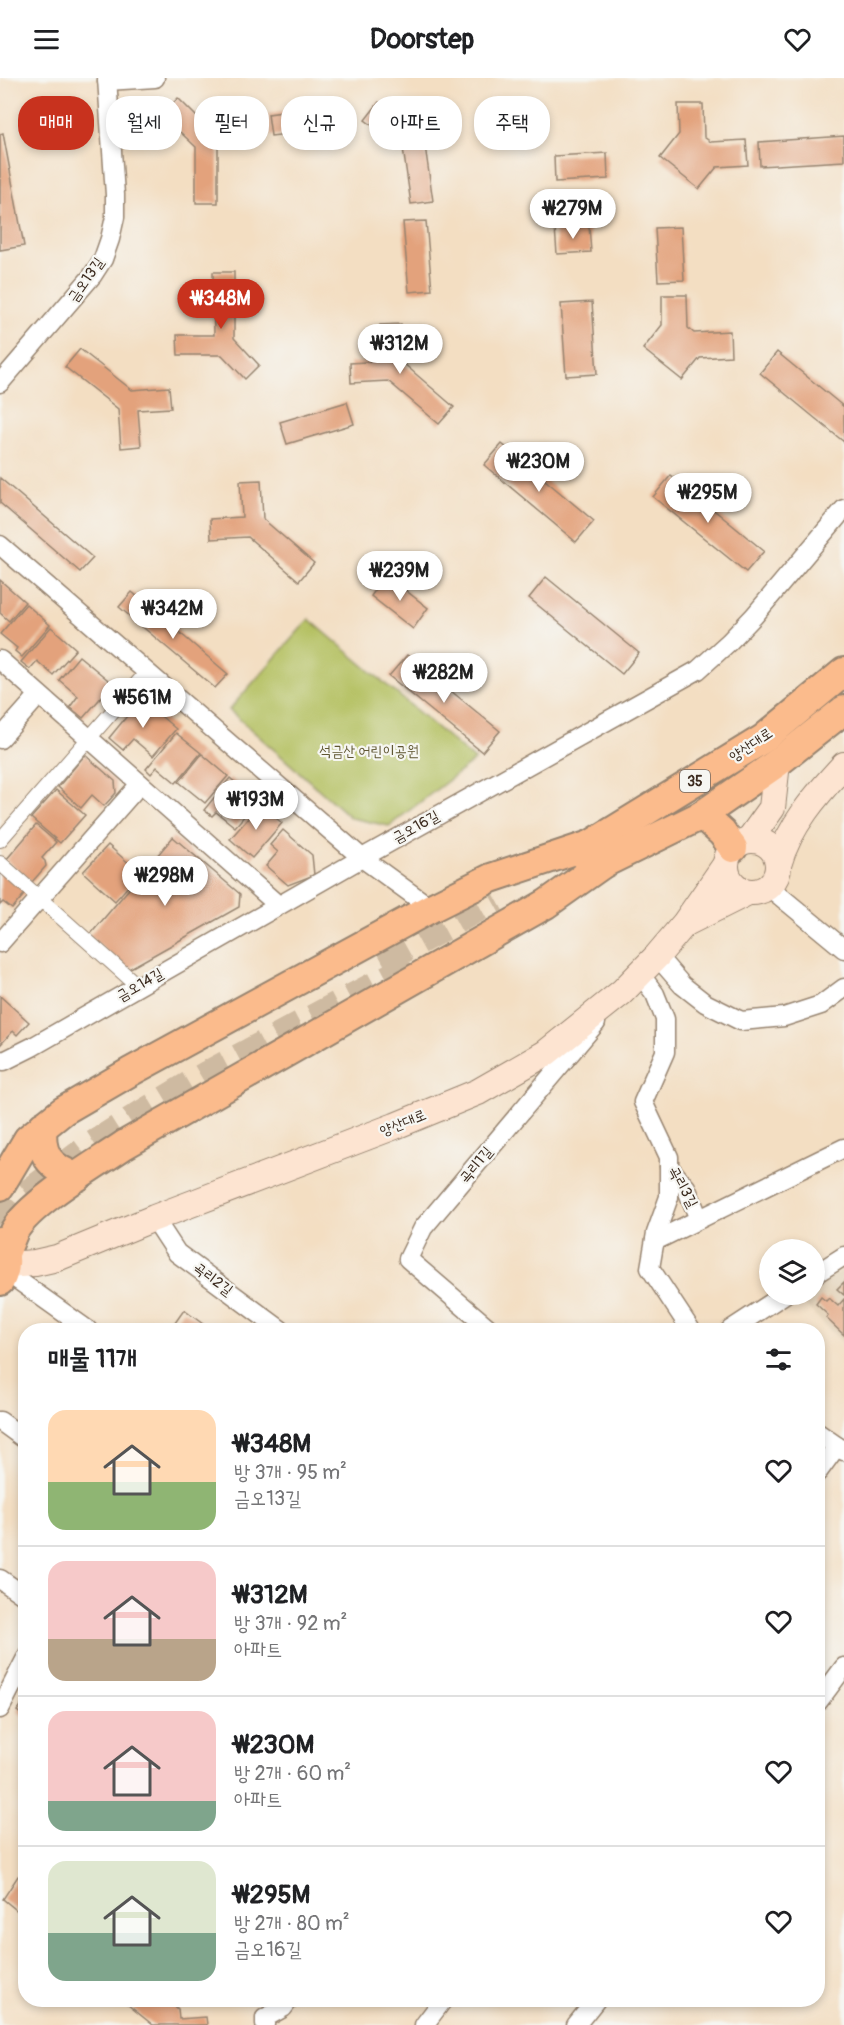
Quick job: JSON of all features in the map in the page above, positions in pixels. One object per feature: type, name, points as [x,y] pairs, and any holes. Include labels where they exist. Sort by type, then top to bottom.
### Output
[{"type":"main road","name":"양산대로","points":[[500,907],[600,853],[763,740],[844,672]]},
{"type":"main road","name":"양산대로","points":[[600,853],[702,815],[777,763],[844,710]]},
{"type":"main road","name":"양산대로","points":[[3,1262],[35,1263],[57,1258],[478,1092],[546,1053],[622,992],[685,923],[736,850],[772,808],[777,763]]},
{"type":"main road","points":[[685,923],[708,914],[765,881],[797,823],[844,765]]},
{"type":"main road","points":[[702,815],[736,850]]},
{"type":"main road","points":[[758,840],[772,849],[777,856],[765,881],[740,890],[729,879],[736,850],[758,840]]},
{"type":"main road","points":[[0,1167],[4,1160],[35,1132],[63,1111],[431,908],[491,878],[600,853]]},
{"type":"main road","points":[[3,1262],[15,1231],[28,1215],[76,1177],[124,1145],[546,904],[600,853]]},
{"type":"main road","points":[[35,1132],[41,1138],[48,1160],[62,1171],[76,1177]]},
{"type":"main road","points":[[0,1186],[35,1132]]},
{"type":"street","name":"금오13길","points":[[0,383],[92,276],[103,259],[115,218],[116,195],[107,80],[155,78]]},
{"type":"street","name":"금오16길","points":[[362,858],[698,670],[754,616],[844,509]]},
{"type":"street","points":[[1,548],[362,858],[431,908]]},
{"type":"street","points":[[0,660],[278,905]]},
{"type":"street","points":[[0,840],[147,672]]},
{"type":"street","points":[[0,739],[39,694]]},
{"type":"street","points":[[0,943],[140,784]]},
{"type":"street","name":"금오14길","points":[[0,1060],[4,1061],[32,1047],[362,858]]},
{"type":"street","points":[[0,863],[138,986]]},
{"type":"street","points":[[765,881],[844,949]]},
{"type":"street","points":[[649,965],[682,985],[705,1003],[741,1021],[784,1017],[821,1005],[844,988]]},
{"type":"street","name":"곡리3길","points":[[649,965],[655,994],[665,1019],[666,1052],[643,1102],[669,1156],[669,1167],[686,1187],[699,1219],[844,1148]]},
{"type":"street","name":"곡리1길","points":[[483,1323],[408,1259],[423,1228],[622,992]]},
{"type":"street","points":[[669,1167],[669,1197],[655,1241],[650,1268],[686,1323]]},
{"type":"street","name":"곡리2길","points":[[154,1218],[177,1253],[272,1323]]},
{"type":"street","points":[[655,1241],[699,1219]]},
{"type":"street","points":[[825,1268],[844,1256]]},
{"type":"street","points":[[3,1262],[79,1323]]},
{"type":"street","points":[[741,1323],[768,1305]]},
{"type":"street","points":[[0,1421],[18,1434]]},
{"type":"street","points":[[825,1438],[840,1448],[825,1464]]},
{"type":"street","points":[[0,1579],[18,1591]]},
{"type":"street","points":[[825,1693],[844,1667]]},
{"type":"street","points":[[0,1709],[18,1674]]},
{"type":"street","points":[[265,2025],[265,2018],[284,2007]]},
{"type":"street","points":[[424,2025],[438,2007]]},
{"type":"street","points":[[576,2025],[585,2007]]},
{"type":"shaded area","points":[[844,1269],[844,1344],[805,1305],[825,1305],[825,1281]]},
{"type":"green space","name":"석금산 어린이공원","points":[[309,619],[475,760],[389,826],[351,818],[229,710]]},
{"type":"building","points":[[182,102],[194,114],[194,145],[182,134]]},
{"type":"building","points":[[678,104],[703,104],[704,137],[711,142],[746,140],[748,165],[717,167],[699,189],[660,158],[679,134]]},
{"type":"building","points":[[281,112],[281,135],[271,136],[269,114]]},
{"type":"building","points":[[3,133],[24,246],[0,250],[0,134]]},
{"type":"building","points":[[844,136],[844,161],[760,166],[759,142]]},
{"type":"building","points":[[196,150],[218,150],[218,203],[196,203]]},
{"type":"building","points":[[403,150],[426,150],[433,201],[411,204]]},
{"type":"building","points":[[607,153],[608,179],[555,182],[554,156]]},
{"type":"building","points":[[426,221],[432,290],[409,292],[403,222]]},
{"type":"building","points":[[589,226],[591,252],[557,254],[555,228]]},
{"type":"building","points":[[681,227],[684,280],[658,281],[655,228]]},
{"type":"building","points":[[213,272],[234,272],[234,338],[259,365],[245,379],[222,355],[178,355],[177,335],[214,335]]},
{"type":"building","points":[[662,295],[687,295],[688,328],[694,333],[730,331],[731,356],[700,358],[682,380],[643,349],[662,325]]},
{"type":"building","points":[[592,302],[597,374],[566,376],[561,304]]},
{"type":"building","points":[[401,324],[403,363],[454,407],[439,424],[388,381],[351,383],[350,363],[382,361],[380,325]]},
{"type":"building","points":[[80,349],[132,390],[169,387],[171,408],[138,410],[141,446],[121,448],[118,409],[65,367]]},
{"type":"building","points":[[777,352],[844,407],[844,442],[760,373]]},
{"type":"building","points":[[347,402],[354,424],[287,444],[280,422]]},
{"type":"building","points":[[502,444],[594,521],[576,542],[484,465]]},
{"type":"building","points":[[671,475],[764,551],[746,572],[653,497]]},
{"type":"building","points":[[0,478],[93,558],[80,572],[0,503]]},
{"type":"building","points":[[261,480],[263,519],[314,563],[299,581],[248,537],[211,539],[210,519],[242,517],[240,481]]},
{"type":"building","points":[[386,575],[428,608],[413,629],[371,596]]},
{"type":"building","points":[[546,577],[639,653],[622,674],[529,598]]},
{"type":"building","points":[[0,580],[25,602],[9,621],[0,613]]},
{"type":"building","points":[[132,592],[228,674],[215,688],[119,607]]},
{"type":"building","points":[[26,604],[50,625],[22,657],[15,651],[17,648],[0,634]]},
{"type":"building","points":[[51,627],[76,649],[53,675],[37,661],[30,669],[21,662]]},
{"type":"building","points":[[407,655],[500,731],[482,752],[389,676]]},
{"type":"building","points":[[79,656],[113,684],[83,718],[70,707],[78,696],[59,680]]},
{"type":"building","points":[[141,699],[176,729],[153,756],[133,739],[123,750],[109,738]]},
{"type":"building","points":[[176,733],[201,753],[176,783],[157,767],[151,774],[146,769]]},
{"type":"building","points":[[202,754],[228,776],[205,803],[179,782]]},
{"type":"building","points":[[85,755],[115,781],[116,793],[104,806],[92,795],[81,808],[58,787]]},
{"type":"building","points":[[230,778],[257,801],[235,827],[216,812],[212,816],[204,810]]},
{"type":"building","points":[[56,790],[85,815],[60,843],[31,818]]},
{"type":"building","points":[[260,805],[282,823],[252,858],[230,839]]},
{"type":"building","points":[[36,825],[56,842],[42,858],[46,866],[32,882],[6,860]]},
{"type":"building","points":[[283,830],[312,855],[314,875],[288,885],[266,866],[278,852],[270,845]]},
{"type":"building","points":[[173,837],[240,894],[239,907],[127,970],[89,936]]},
{"type":"building","points":[[108,845],[140,873],[115,901],[83,872]]},
{"type":"building","points":[[0,869],[27,891],[12,909],[3,902],[0,905]]},
{"type":"building","points":[[0,996],[29,1022],[17,1035],[13,1031],[0,1045]]},
{"type":"building","points":[[844,1282],[844,1295],[837,1289]]},
{"type":"building","points":[[829,1298],[838,1306],[844,1299],[844,1335],[826,1318],[828,1315],[817,1305],[825,1305],[825,1300]]},
{"type":"building","points":[[184,1310],[202,1323],[175,1323]]},
{"type":"building","points":[[18,1876],[18,1911],[3,1899]]},
{"type":"building","points":[[131,2007],[176,2007],[179,2019],[206,2017],[207,2025],[153,2025]]},
{"type":"tunnel","points":[[382,961],[496,898]]},
{"type":"tunnel","points":[[0,1226],[22,1198],[91,1146],[140,1115],[208,1074],[417,963]]}]
